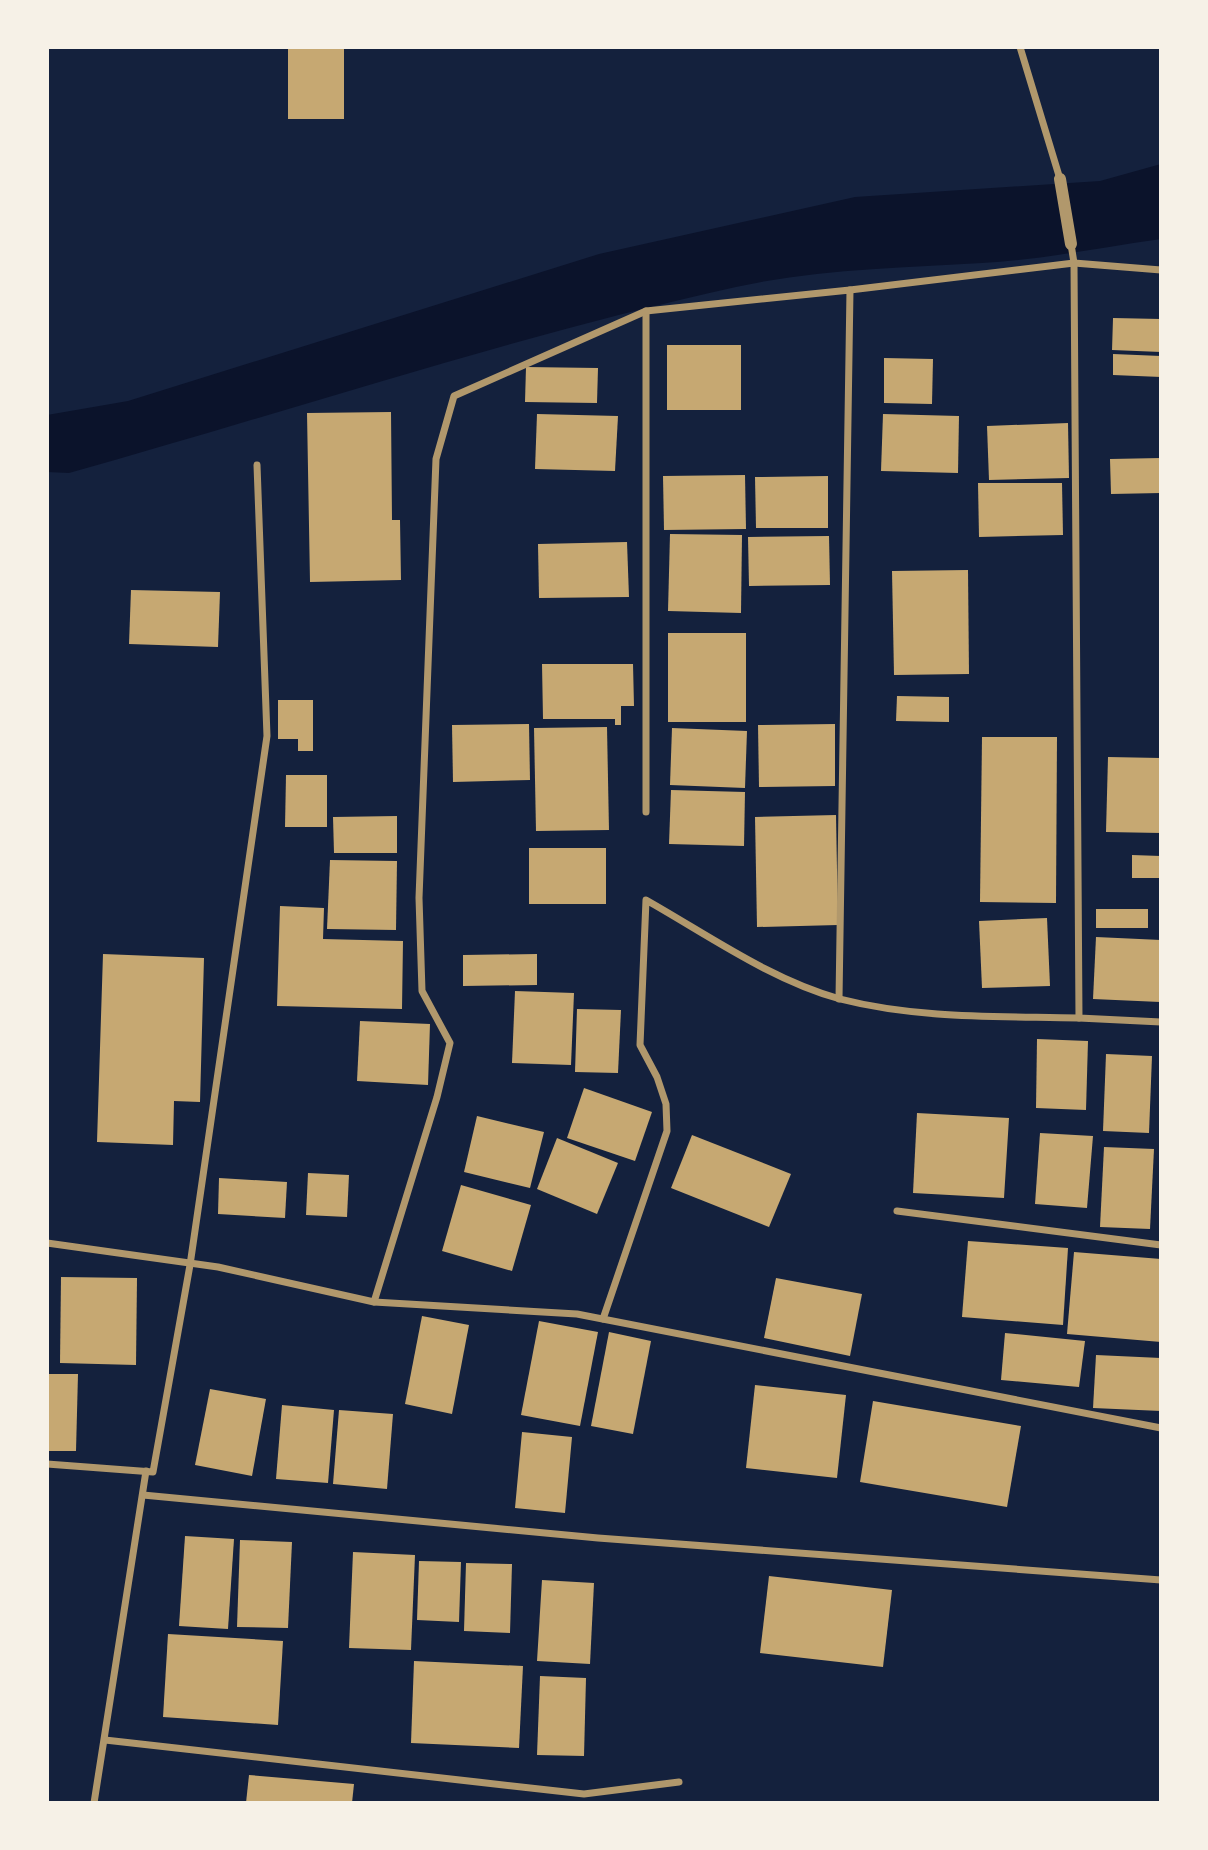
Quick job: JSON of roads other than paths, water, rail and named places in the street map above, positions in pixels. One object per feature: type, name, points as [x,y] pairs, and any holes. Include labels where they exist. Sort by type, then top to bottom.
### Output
[{"type":"street","points":[[1020,47],[1060,179],[1074,263],[1079,1018]]},
{"type":"street","points":[[374,1302],[437,1097],[450,1043],[422,991],[420,938],[436,459],[454,396],[646,311],[1074,263],[1161,270]]},
{"type":"street","points":[[839,999],[850,290]]},
{"type":"street","points":[[646,311],[646,812]]},
{"type":"street","points":[[47,1464],[153,1472],[190,1265],[267,736],[257,465]]},
{"type":"street","points":[[603,1319],[667,1131],[666,1104],[657,1077],[640,1045],[646,900],[778,975],[839,999],[914,1013],[1161,1022]]},
{"type":"street","points":[[897,1211],[1161,1245]]},
{"type":"street","points":[[47,1244],[218,1267],[374,1302],[577,1314],[1161,1428]]},
{"type":"street","points":[[94,1803],[105,1740],[108,1699],[146,1471]]},
{"type":"street","points":[[142,1495],[598,1538],[1161,1580]]},
{"type":"street","points":[[105,1740],[584,1794],[679,1782]]},
{"type":"water","points":[[1161,164],[1161,239],[1027,259],[828,273],[736,287],[484,351],[69,473],[47,472],[47,415],[128,401],[599,254],[855,197],[1100,181]]}]
